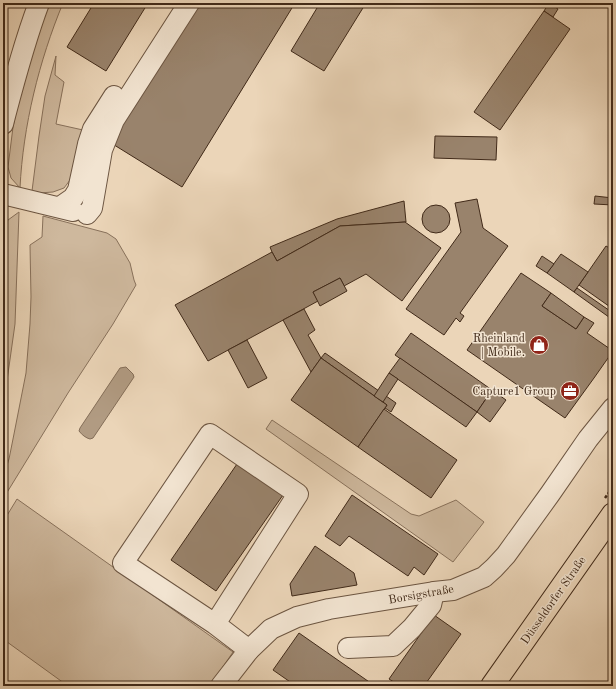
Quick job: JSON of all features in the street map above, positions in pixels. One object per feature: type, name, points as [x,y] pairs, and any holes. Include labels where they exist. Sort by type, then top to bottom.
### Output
[{"type":"main road","name":"Düsseldorfer Straße","points":[[492,686],[613,514]]},
{"type":"street","points":[[3,124],[12,88],[39,3]]},
{"type":"street","points":[[60,207],[73,198],[78,190],[88,144],[93,129],[173,3]]},
{"type":"street","points":[[3,194],[94,216],[92,208],[102,150],[114,120],[189,3]]},
{"type":"street","name":"Borsigstraße","points":[[221,686],[249,650],[271,629],[297,617],[329,609],[453,590],[484,576],[506,555],[588,439],[613,408]]},
{"type":"street","points":[[215,624],[298,494],[210,434],[123,562],[215,624],[249,650]]},
{"type":"street","points":[[348,648],[393,646],[412,628],[431,605],[434,592]]},
{"type":"shaded area","points":[[46,3],[63,3],[54,25],[34,94],[25,141],[20,188],[11,178],[8,167],[13,127],[20,95]]},
{"type":"shaded area","points":[[56,56],[55,75],[64,82],[56,124],[83,130],[70,180],[64,188],[53,192],[39,193],[32,191],[45,96]]},
{"type":"shaded area","points":[[19,212],[15,324],[3,409],[3,228],[8,220]]},
{"type":"shaded area","points":[[43,216],[107,233],[116,239],[130,263],[136,285],[3,499],[3,478],[9,459],[26,373],[31,297],[30,245],[42,237]]},
{"type":"shaded area","points":[[126,367],[134,377],[93,438],[90,439],[86,437],[79,431],[80,428],[120,368]]},
{"type":"shaded area","points":[[272,420],[411,514],[419,516],[456,500],[484,522],[453,562],[266,429]]},
{"type":"shaded area","points":[[17,499],[233,652],[210,686],[68,686],[3,639],[3,522]]},
{"type":"building","points":[[94,3],[148,3],[106,71],[67,47]]},
{"type":"building","points":[[197,3],[295,3],[182,187],[111,143]]},
{"type":"building","points":[[320,3],[366,3],[324,71],[291,51]]},
{"type":"building","points":[[549,3],[558,9],[553,17],[544,11]]},
{"type":"building","points":[[544,11],[570,29],[500,130],[474,112]]},
{"type":"building","points":[[435,136],[497,137],[496,160],[434,158]]},
{"type":"building","points":[[595,196],[613,198],[613,205],[594,204]]},
{"type":"building","points":[[477,199],[483,228],[508,246],[460,313],[464,316],[460,322],[456,318],[444,335],[406,309],[461,232],[455,203]]},
{"type":"building","points":[[404,201],[406,222],[340,226],[277,261],[270,247],[337,219]]},
{"type":"building","points":[[436,205],[442,206],[446,209],[449,213],[449,225],[446,229],[442,232],[436,233],[430,232],[426,229],[423,225],[422,219],[423,213],[426,209],[430,206]]},
{"type":"building","points":[[405,222],[441,248],[402,301],[366,274],[344,286],[340,278],[313,292],[318,301],[208,361],[175,305],[272,252],[277,261],[340,226]]},
{"type":"building","points":[[606,246],[613,250],[613,309],[579,285]]},
{"type":"building","points":[[561,254],[588,272],[574,292],[547,273]]},
{"type":"building","points":[[542,256],[554,264],[547,273],[536,266]]},
{"type":"building","points":[[521,273],[551,293],[542,306],[576,329],[584,317],[594,323],[587,333],[613,351],[565,418],[467,350]]},
{"type":"building","points":[[340,278],[347,291],[320,306],[313,292]]},
{"type":"building","points":[[577,288],[613,313],[613,320],[574,292]]},
{"type":"building","points":[[551,293],[584,317],[576,329],[542,306]]},
{"type":"building","points":[[304,309],[315,330],[308,335],[321,358],[311,372],[283,320]]},
{"type":"building","points":[[411,333],[492,390],[477,412],[395,355]]},
{"type":"building","points":[[247,340],[267,378],[248,388],[228,350]]},
{"type":"building","points":[[325,353],[396,403],[391,412],[385,408],[387,405],[321,358]]},
{"type":"building","points":[[321,358],[387,405],[358,447],[291,400]]},
{"type":"building","points":[[400,358],[477,412],[466,427],[389,373]]},
{"type":"building","points":[[389,373],[398,379],[383,402],[374,396]]},
{"type":"building","points":[[492,390],[506,400],[490,422],[477,412]]},
{"type":"building","points":[[384,409],[457,460],[431,498],[358,447]]},
{"type":"building","points":[[237,464],[283,495],[216,591],[171,560]]},
{"type":"building","points":[[352,495],[438,554],[424,575],[414,567],[408,576],[349,536],[340,546],[325,536]]},
{"type":"building","points":[[315,546],[354,573],[357,585],[292,596],[290,584]]},
{"type":"building","points":[[434,615],[461,634],[424,686],[400,686],[389,679]]},
{"type":"building","points":[[299,633],[375,686],[296,686],[273,670]]},
{"type":"place","name":"Rheinland | Mobile.","points":[[539,345]]},
{"type":"place","name":"Capture1 Group","points":[[570,391]]}]
